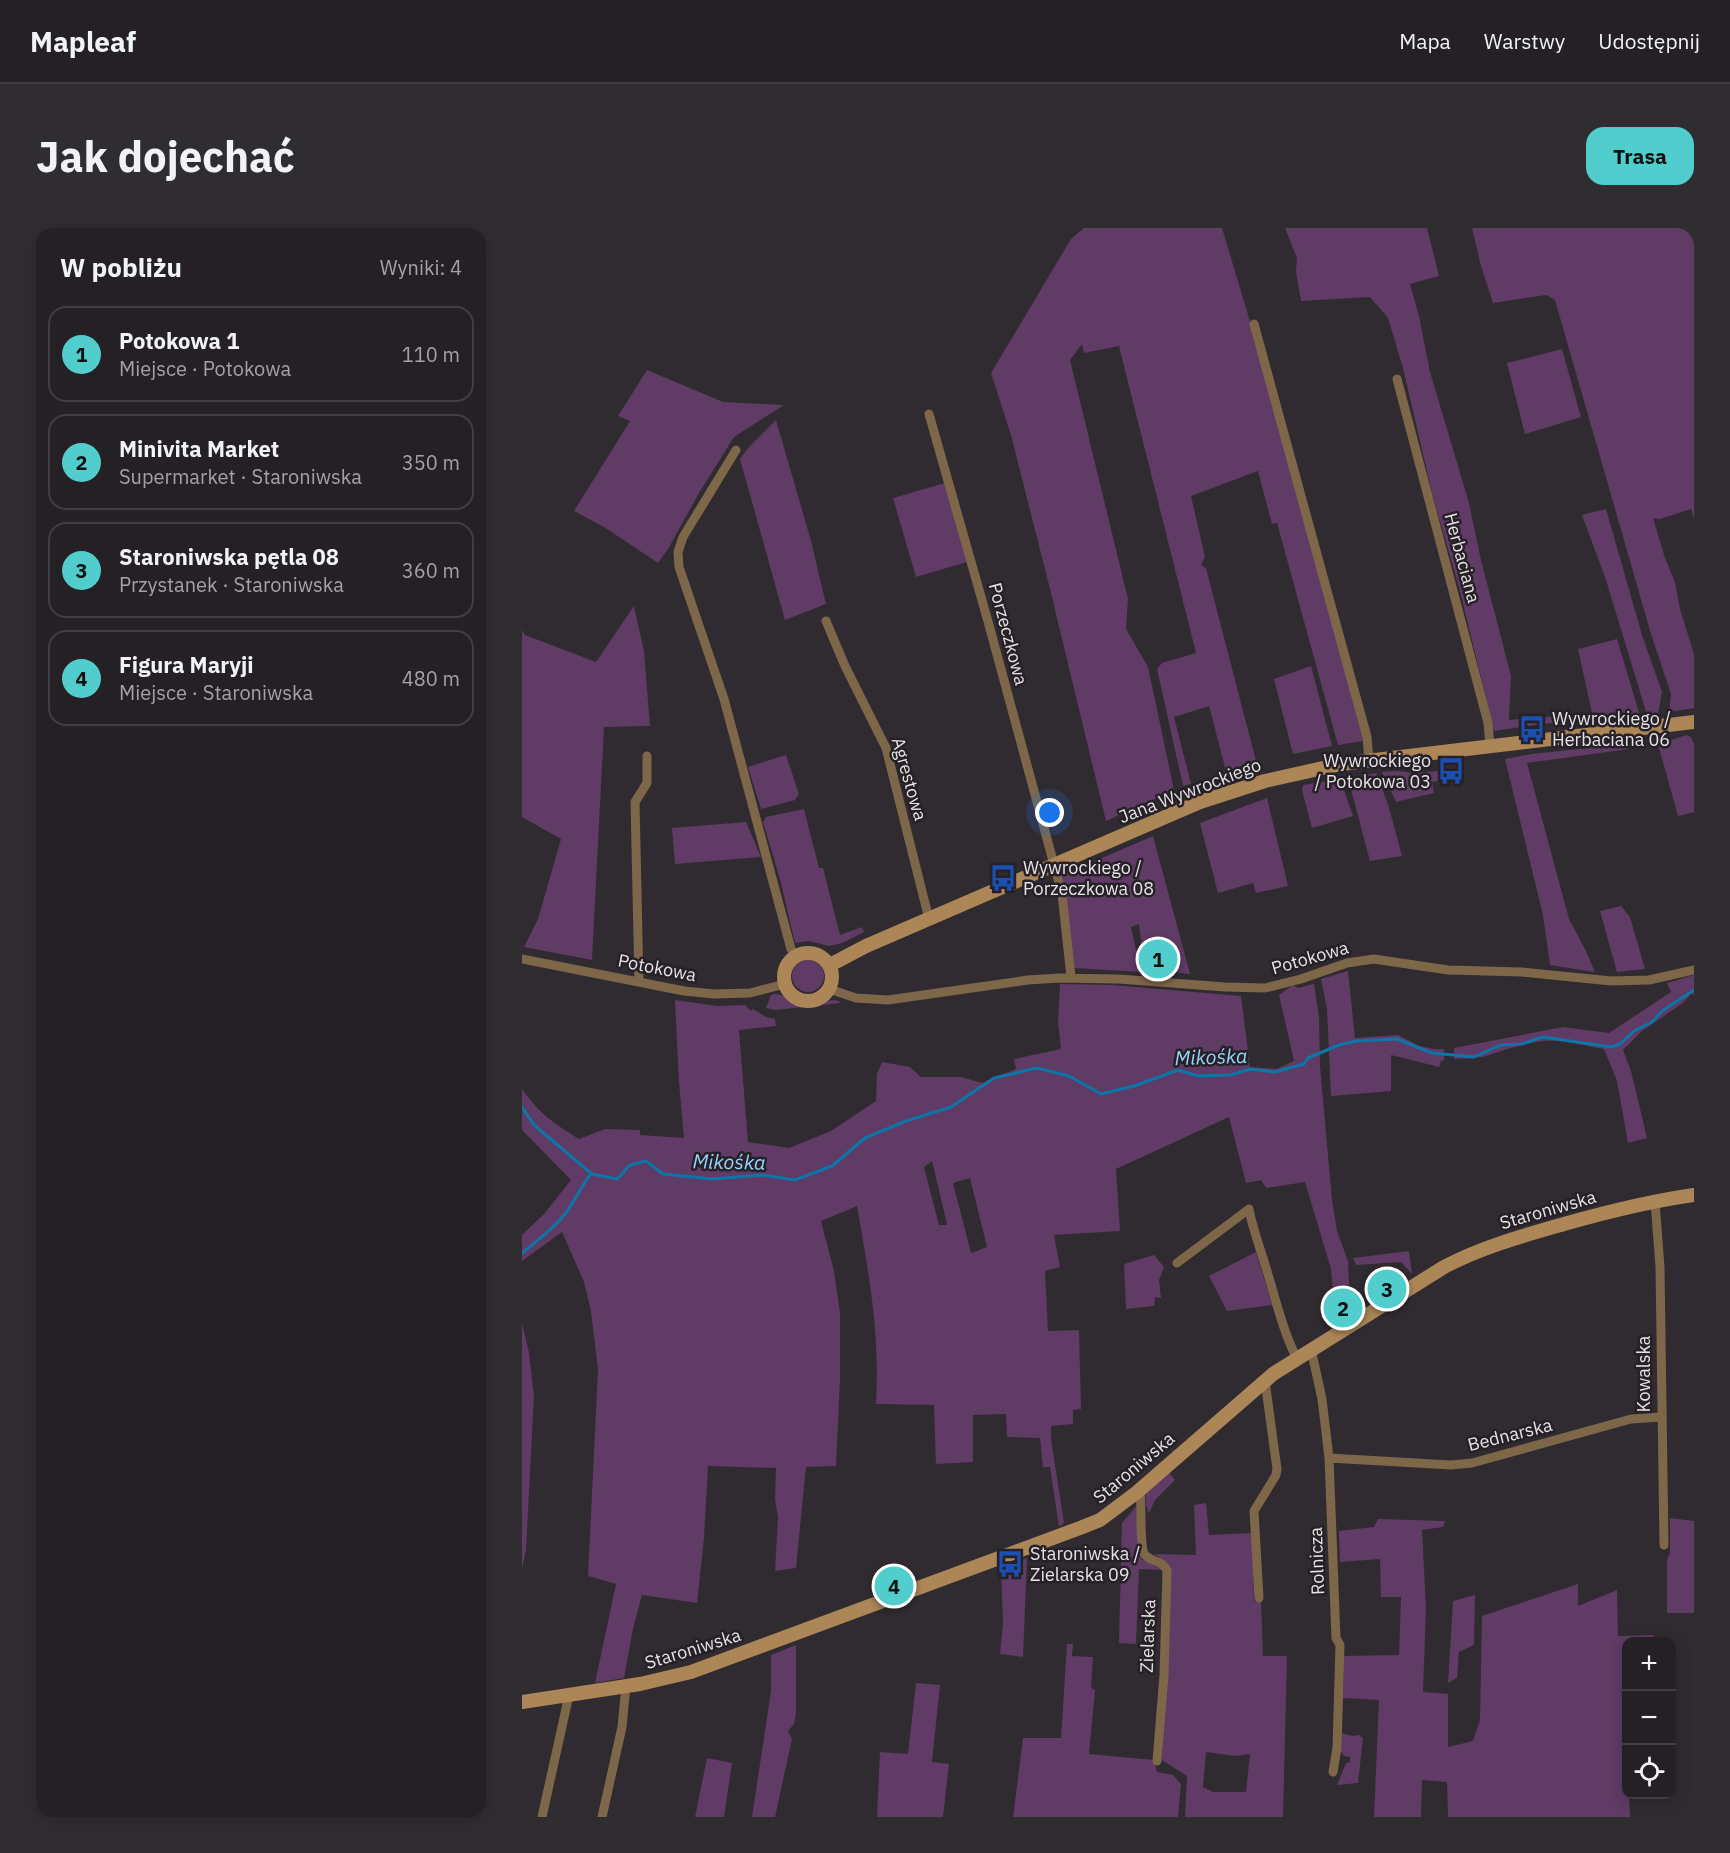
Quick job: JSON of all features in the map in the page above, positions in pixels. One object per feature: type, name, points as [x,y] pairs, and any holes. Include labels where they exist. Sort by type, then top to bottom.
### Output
[{"type":"street","points":[[1254,324],[1367,738],[1369,760]]},
{"type":"street","name":"Herbaciana","points":[[1397,379],[1488,723],[1490,746]]},
{"type":"street","name":"Porzeczkowa","points":[[928,414],[986,614],[1062,894],[1071,977]]},
{"type":"street","points":[[736,450],[683,537],[678,552],[679,567],[724,699],[733,739],[795,956]]},
{"type":"street","name":"Agrestowa","points":[[826,621],[845,666],[886,748],[929,919]]},
{"type":"street","name":"Jana Wywrockiego","points":[[830,965],[929,919],[1200,802],[1236,789],[1294,773],[1369,760],[1694,722]]},
{"type":"street","points":[[639,982],[635,802],[647,783],[647,756]]},
{"type":"street","points":[[810,952],[818,954],[830,965],[833,977],[829,988],[821,997],[803,1000],[792,994],[785,984],[786,968],[795,956],[810,952]]},
{"type":"street","name":"Potokowa","points":[[522,959],[684,991],[730,995],[750,993],[785,984]]},
{"type":"street","name":"Potokowa","points":[[829,988],[856,998],[888,1000],[1028,980],[1071,977],[1265,988],[1301,979],[1347,963],[1374,959],[1455,970],[1522,972],[1611,981],[1649,980],[1694,970]]},
{"type":"street","name":"Staroniwska","points":[[522,1701],[667,1679],[709,1666],[1100,1520],[1140,1489],[1264,1380],[1409,1288],[1467,1255],[1521,1236],[1604,1213],[1694,1196]]},
{"type":"street","name":"Kowalska","points":[[1655,1202],[1660,1266],[1664,1545]]},
{"type":"street","points":[[1177,1263],[1249,1209],[1255,1237],[1285,1332],[1297,1359]]},
{"type":"street","name":"Rolnicza","points":[[1311,1349],[1323,1399],[1329,1458],[1336,1638],[1340,1645],[1339,1718],[1333,1772]]},
{"type":"street","points":[[1259,1598],[1254,1511],[1277,1469],[1264,1380]]},
{"type":"street","name":"Bednarska","points":[[1329,1458],[1451,1465],[1472,1463],[1631,1419],[1661,1417]]},
{"type":"street","name":"Zielarska","points":[[1140,1489],[1143,1503],[1141,1530],[1143,1552],[1146,1556],[1160,1562],[1167,1571],[1164,1675],[1157,1761]]},
{"type":"street","points":[[602,1817],[622,1727],[626,1686]]},
{"type":"street","points":[[542,1817],[569,1695]]},
{"type":"shaded area","points":[[1084,228],[1222,228],[1249,318],[1363,734],[1363,741],[1338,745],[1277,523],[1272,524],[1258,471],[1191,496],[1205,557],[1201,565],[1206,568],[1256,761],[1226,771],[1209,706],[1174,717],[1191,784],[1183,786],[1157,669],[1162,663],[1196,653],[1119,346],[1084,353],[1082,344],[1070,360],[1128,599],[1126,629],[1148,667],[1174,790],[1106,821],[1011,435],[991,373],[1071,239]]},
{"type":"shaded area","points":[[1285,228],[1427,228],[1439,276],[1410,284],[1430,372],[1469,503],[1511,676],[1509,720],[1592,713],[1578,649],[1617,639],[1640,716],[1541,724],[1494,731],[1459,587],[1433,497],[1403,368],[1388,318],[1370,297],[1301,301],[1296,272],[1297,258]]},
{"type":"shaded area","points":[[1472,228],[1694,228],[1694,519],[1691,509],[1660,519],[1653,518],[1675,582],[1680,609],[1694,654],[1694,708],[1669,712],[1671,694],[1651,634],[1555,300],[1546,295],[1493,303]]},
{"type":"shaded area","points":[[1562,349],[1581,417],[1525,434],[1507,363]]},
{"type":"shaded area","points":[[647,370],[723,402],[784,405],[734,437],[658,563],[604,527],[574,511],[630,421],[618,416]]},
{"type":"shaded area","points":[[776,420],[811,541],[826,604],[785,620],[740,459]]},
{"type":"shaded area","points":[[945,483],[967,562],[916,577],[893,498]]},
{"type":"shaded area","points":[[1606,509],[1642,635],[1662,692],[1658,714],[1647,715],[1606,580],[1582,515]]},
{"type":"shaded area","points":[[634,606],[644,651],[650,726],[604,727],[592,960],[524,947],[538,919],[561,839],[522,817],[522,630],[525,635],[596,662]]},
{"type":"shaded area","points":[[1311,666],[1332,746],[1293,754],[1274,679]]},
{"type":"shaded area","points":[[1687,735],[1691,737],[1694,744],[1694,812],[1678,816],[1658,744]]},
{"type":"shaded area","points":[[1626,744],[1629,749],[1527,763],[1569,919],[1595,972],[1550,965],[1543,915],[1505,759]]},
{"type":"shaded area","points":[[786,755],[799,794],[795,800],[761,809],[748,767]]},
{"type":"shaded area","points":[[1439,771],[1438,781],[1432,782],[1434,793],[1396,802],[1382,772],[1412,773]]},
{"type":"shaded area","points":[[1376,773],[1388,804],[1402,856],[1370,861],[1348,778]]},
{"type":"shaded area","points":[[1340,779],[1353,816],[1312,828],[1302,790],[1303,785]]},
{"type":"shaded area","points":[[1267,798],[1288,886],[1256,893],[1253,883],[1218,893],[1200,823]]},
{"type":"shaded area","points":[[804,809],[819,868],[823,868],[840,935],[862,927],[864,932],[842,943],[829,946],[809,941],[795,943],[780,879],[763,822],[766,817]]},
{"type":"shaded area","points":[[746,822],[761,857],[675,864],[672,828]]},
{"type":"shaded area","points":[[1153,836],[1190,974],[1166,971],[1167,948],[1142,947],[1139,924],[1131,927],[1141,972],[1074,968],[1060,876]]},
{"type":"shaded area","points":[[1621,906],[1630,917],[1645,969],[1617,972],[1600,911]]},
{"type":"shaded area","points":[[1142,947],[1167,947],[1166,971],[1149,971]]},
{"type":"shaded area","points":[[808,960],[819,965],[824,976],[819,987],[808,992],[797,987],[792,976],[797,965]]},
{"type":"shaded area","points":[[1348,971],[1355,1038],[1398,1035],[1419,1046],[1444,1049],[1444,1060],[1441,1061],[1439,1067],[1391,1055],[1391,1091],[1331,1096],[1327,1009],[1321,979]]},
{"type":"shaded area","points":[[1694,975],[1694,996],[1692,993],[1683,1003],[1642,1031],[1623,1050],[1631,1071],[1647,1138],[1628,1143],[1617,1081],[1604,1049],[1567,1042],[1544,1041],[1482,1057],[1454,1059],[1454,1048],[1563,1027],[1609,1033],[1671,992],[1667,983]]},
{"type":"shaded area","points":[[1060,984],[1112,985],[1241,996],[1250,1067],[1277,1069],[1294,1061],[1279,995],[1293,985],[1298,988],[1314,984],[1319,1017],[1320,1066],[1332,1200],[1337,1231],[1348,1261],[1351,1291],[1334,1303],[1331,1269],[1305,1182],[1266,1188],[1261,1180],[1246,1183],[1229,1117],[1116,1169],[1120,1231],[1054,1235],[1060,1267],[1045,1271],[1048,1331],[1079,1330],[1081,1409],[1073,1410],[1073,1424],[1051,1426],[1064,1523],[1059,1527],[1050,1467],[1043,1467],[1040,1438],[1007,1437],[1006,1414],[973,1415],[973,1462],[936,1464],[934,1405],[876,1404],[875,1329],[857,1206],[821,1221],[834,1271],[840,1313],[836,1466],[806,1467],[796,1568],[775,1571],[778,1517],[775,1500],[776,1468],[708,1466],[697,1603],[642,1595],[624,1678],[595,1683],[616,1584],[588,1576],[598,1370],[591,1311],[584,1282],[562,1232],[522,1261],[522,1235],[544,1214],[571,1180],[522,1130],[522,1089],[548,1117],[579,1139],[605,1129],[640,1130],[640,1135],[684,1138],[675,1000],[717,1006],[745,1005],[751,1011],[753,1009],[766,1017],[775,1019],[776,1026],[739,1030],[748,1142],[789,1148],[831,1131],[876,1101],[877,1074],[882,1062],[910,1067],[921,1077],[961,1077],[982,1083],[1016,1069],[1014,1059],[1061,1049],[1058,1021]],"holes":[[[932,1161],[947,1224],[947,1225],[939,1225],[924,1167]],[[970,1178],[987,1247],[971,1253],[953,1183]]]},
{"type":"shaded area","points":[[771,995],[806,1004],[831,1000],[840,1003],[775,1010],[766,1008]]},
{"type":"shaded area","points":[[1409,1251],[1412,1274],[1401,1262],[1356,1265],[1353,1258]]},
{"type":"shaded area","points":[[1256,1252],[1272,1305],[1227,1311],[1209,1276]]},
{"type":"shaded area","points":[[1154,1255],[1164,1267],[1159,1280],[1161,1298],[1155,1297],[1154,1306],[1126,1309],[1124,1264]]},
{"type":"shaded area","points":[[522,1323],[529,1353],[534,1396],[526,1550],[522,1568]]},
{"type":"shaded area","points":[[1168,1471],[1175,1480],[1155,1500],[1149,1513],[1146,1505],[1146,1491]]},
{"type":"shaded area","points":[[1206,1503],[1209,1535],[1252,1533],[1254,1601],[1261,1602],[1263,1656],[1287,1656],[1283,1817],[1185,1817],[1187,1776],[1162,1760],[1170,1570],[1167,1563],[1154,1554],[1196,1555],[1194,1505]],"holes":[[[1206,1752],[1235,1756],[1250,1754],[1246,1792],[1213,1792],[1203,1787]]]},
{"type":"shaded area","points":[[1138,1504],[1141,1559],[1164,1570],[1139,1569],[1136,1644],[1119,1643],[1122,1523]]},
{"type":"shaded area","points":[[1670,1518],[1694,1521],[1694,1613],[1667,1613]]},
{"type":"shaded area","points":[[1378,1519],[1445,1521],[1443,1527],[1422,1530],[1426,1608],[1423,1692],[1448,1694],[1448,1747],[1473,1741],[1480,1720],[1482,1616],[1578,1584],[1578,1606],[1617,1590],[1618,1636],[1654,1635],[1654,1637],[1622,1637],[1622,1799],[1629,1799],[1630,1817],[1448,1817],[1447,1782],[1422,1780],[1421,1817],[1374,1817],[1379,1700],[1343,1698],[1344,1656],[1399,1655],[1401,1597],[1381,1597],[1380,1559],[1340,1562],[1339,1531],[1374,1527]]},
{"type":"shaded area","points":[[1027,1558],[1023,1657],[1000,1654],[1003,1623],[1001,1568]]},
{"type":"shaded area","points":[[1475,1595],[1474,1645],[1459,1652],[1457,1678],[1448,1683],[1453,1601]]},
{"type":"shaded area","points":[[1067,1644],[1073,1644],[1072,1656],[1093,1657],[1091,1688],[1095,1690],[1089,1754],[1154,1760],[1157,1772],[1173,1775],[1181,1784],[1178,1817],[1013,1817],[1023,1738],[1061,1738]]},
{"type":"shaded area","points":[[796,1645],[796,1713],[794,1724],[788,1731],[792,1739],[775,1817],[752,1817],[771,1691],[771,1655]]},
{"type":"shaded area","points":[[916,1683],[940,1685],[932,1762],[949,1764],[943,1817],[877,1817],[880,1752],[908,1754]]},
{"type":"shaded area","points":[[1342,1733],[1352,1736],[1359,1735],[1363,1738],[1358,1783],[1337,1785],[1346,1763],[1350,1762],[1350,1757],[1344,1756],[1341,1752]]},
{"type":"shaded area","points":[[707,1758],[732,1763],[724,1817],[695,1817]]},
{"type":"waterway","name":"Mikośka","points":[[522,1107],[534,1125],[592,1174],[617,1179],[630,1165],[646,1161],[663,1174],[713,1179],[762,1175],[795,1180],[832,1166],[865,1138],[906,1121],[951,1107],[994,1078],[1037,1068],[1069,1076],[1101,1094],[1134,1086],[1178,1070],[1198,1076],[1230,1075],[1251,1069],[1275,1072],[1304,1064],[1308,1058],[1339,1045],[1356,1041],[1397,1039],[1432,1053],[1474,1057],[1501,1045],[1522,1044],[1543,1037],[1611,1047],[1620,1044],[1634,1031],[1652,1022],[1662,1011],[1694,990]]},
{"type":"waterway","points":[[522,1253],[545,1235],[569,1209],[591,1174]]},
{"type":"place","name":"Wywrockiego / Herbaciana 06","points":[[1532,729]]},
{"type":"place","name":"Wywrockiego / Potokowa 03","points":[[1451,771]]},
{"type":"place","name":"Wywrockiego / Porzeczkowa 08","points":[[1003,878]]},
{"type":"place","name":"Potokowa 1","points":[[1158,959]]},
{"type":"place","name":"Staroniwska pętla 08","points":[[1387,1289]]},
{"type":"place","name":"Minivita Market","points":[[1343,1308]]},
{"type":"place","name":"Staroniwska / Zielarska 09","points":[[1010,1564]]},
{"type":"place","name":"Figura Maryji","points":[[894,1586]]}]
